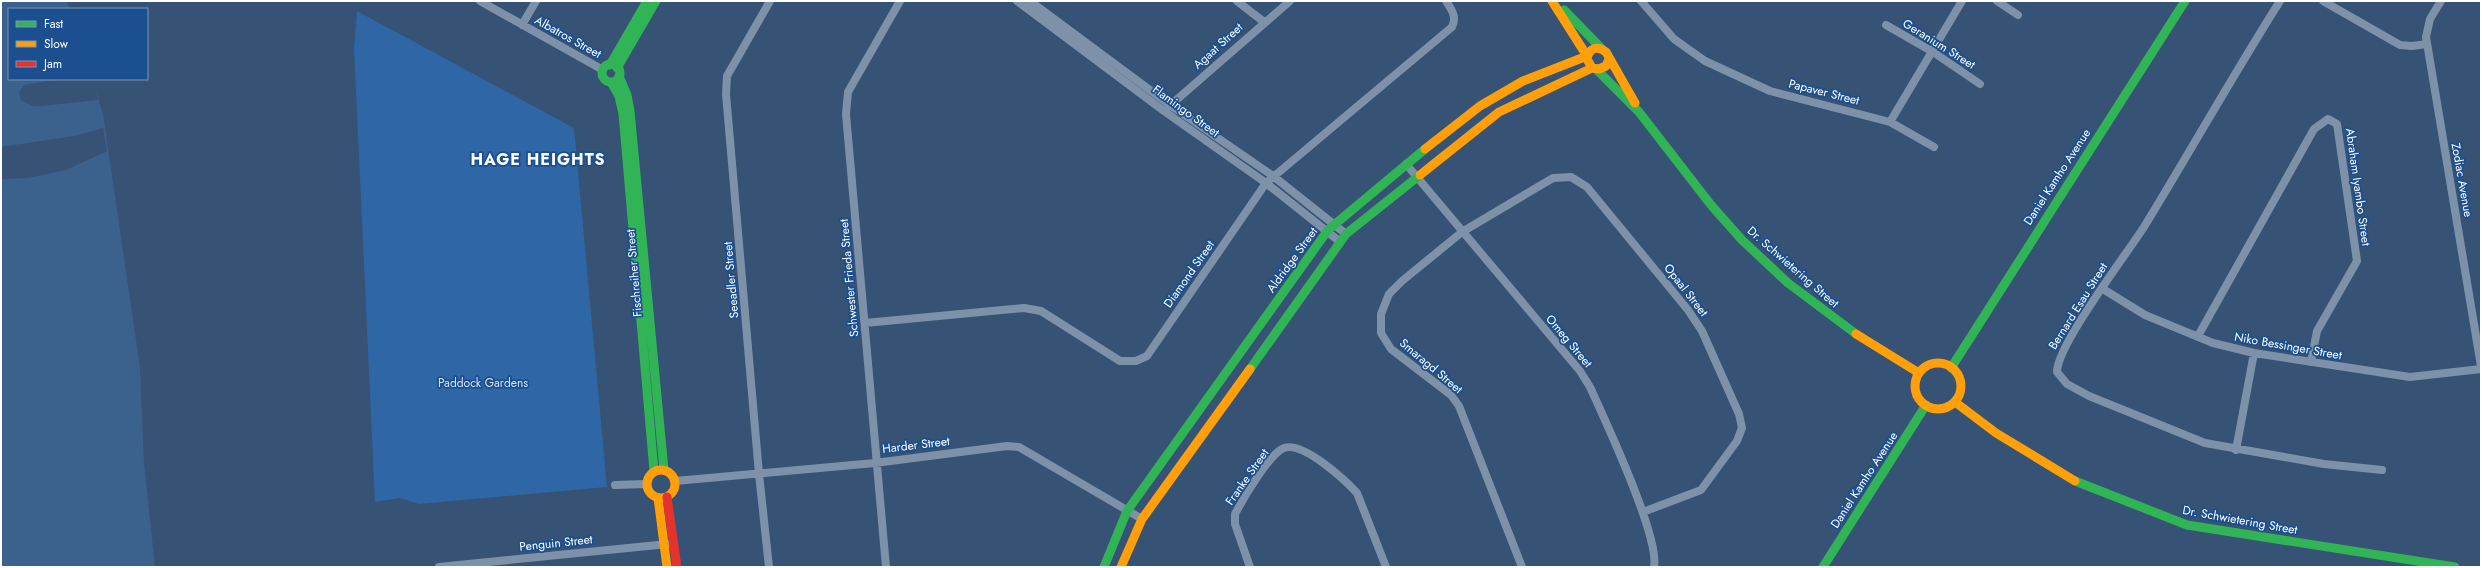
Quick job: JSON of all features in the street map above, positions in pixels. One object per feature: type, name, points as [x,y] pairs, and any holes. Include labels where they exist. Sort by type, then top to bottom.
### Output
[{"type":"street","name":"Albatros Street","points":[[480,1],[522,25],[612,69]]},
{"type":"street","points":[[522,25],[536,1]]},
{"type":"street","points":[[611,82],[616,80],[612,69],[647,1]]},
{"type":"street","points":[[612,69],[656,1]]},
{"type":"street","name":"Seeadler Street","points":[[769,567],[759,474],[726,94],[727,76],[770,1]]},
{"type":"street","name":"Schwester Frieda Street","points":[[886,567],[875,462],[865,324],[846,114],[848,92],[900,1]]},
{"type":"street","name":"Flamingo Street","points":[[1017,1],[1167,108],[1272,176],[1343,237]]},
{"type":"street","name":"Flamingo Street","points":[[1030,1],[1266,183],[1331,227]]},
{"type":"street","points":[[1237,1],[1264,22]]},
{"type":"street","name":"Agaat Street","points":[[1167,108],[1264,22],[1290,1]]},
{"type":"street","name":"Diamond Street","points":[[865,324],[1024,308],[1041,311],[1120,361],[1136,361],[1147,356],[1272,176],[1452,27],[1454,22],[1453,10],[1446,1]]},
{"type":"street","points":[[1121,567],[1142,519],[1343,237],[1417,176],[1499,112],[1523,99],[1594,69],[1606,66],[1609,59],[1606,52],[1554,1]]},
{"type":"street","points":[[1554,1],[1587,56],[1587,62],[1594,69]]},
{"type":"street","name":"Papaver Street","points":[[1642,1],[1674,39],[1705,61],[1770,91],[1890,122],[1934,147]]},
{"type":"street","points":[[1890,122],[1962,1]]},
{"type":"street","points":[[1997,1],[2018,15]]},
{"type":"street","name":"Daniel Kamho Avenue","points":[[1951,368],[2185,1]]},
{"type":"street","name":"Bernard Esau Street","points":[[2280,1],[2239,65],[2144,227],[2102,289],[2059,357],[2057,372],[2067,384],[2089,396],[2205,444],[2324,464],[2382,470]]},
{"type":"street","points":[[2323,1],[2400,45],[2412,46],[2427,44]]},
{"type":"street","name":"Zodiac Avenue","points":[[2441,1],[2426,28],[2427,44],[2481,368]]},
{"type":"street","name":"Geranium Street","points":[[1886,25],[1933,52],[1980,84]]},
{"type":"street","points":[[1587,56],[1591,50],[1601,48]]},
{"type":"street","name":"Aldridge Street","points":[[1104,567],[1127,511],[1331,227],[1406,164],[1502,92],[1587,56]]},
{"type":"street","name":"Dr. Schwietering Street","points":[[1609,59],[1643,118]]},
{"type":"street","name":"Fischreiher Street","points":[[654,471],[622,107],[619,96],[611,82],[603,78],[612,69],[627,95],[630,111],[664,470]]},
{"type":"street","name":"Dr. Schwietering Street","points":[[1594,69],[1643,118],[1721,216],[1763,259],[1816,305],[1868,343],[1919,373]]},
{"type":"street","name":"Abraham Iyambo Street","points":[[2198,336],[2314,129],[2328,120],[2337,124],[2357,261],[2317,330],[2311,362]]},
{"type":"street","name":"Omeg Street","points":[[1406,164],[1580,371],[1590,387],[1643,512],[1654,554],[1654,567]]},
{"type":"street","name":"Opaal Street","points":[[1462,232],[1553,178],[1571,177],[1587,187],[1702,331],[1739,414],[1742,428],[1738,441],[1701,490],[1643,512]]},
{"type":"street","name":"Smaragd Street","points":[[1462,232],[1402,281],[1390,294],[1381,314],[1381,333],[1391,349],[1451,395],[1459,406],[1522,567]]},
{"type":"street","name":"Niko Bessinger Street","points":[[2102,289],[2145,315],[2229,348],[2410,377],[2481,368]]},
{"type":"street","points":[[2236,450],[2254,353]]},
{"type":"street","points":[[1933,364],[1943,364],[1951,368],[1957,374],[1961,387],[1954,402],[1939,409],[1926,405],[1916,391],[1916,379],[1919,373],[1933,364]]},
{"type":"street","name":"Dr. Schwietering Street","points":[[1954,402],[1996,433],[2072,479],[2187,525],[2455,567]]},
{"type":"street","name":"Daniel Kamho Avenue","points":[[1823,567],[1926,405]]},
{"type":"street","name":"Harder Street","points":[[675,482],[875,462],[1007,446],[1019,447],[1029,451],[1142,519]]},
{"type":"street","name":"Franke Street","points":[[1250,567],[1235,524],[1235,514],[1274,455],[1284,448],[1295,448],[1306,452],[1349,484],[1357,494],[1386,567]]},
{"type":"street","points":[[664,470],[671,474],[675,482],[673,492],[667,497],[658,498],[650,494],[646,484],[649,475],[654,471],[664,470]]},
{"type":"street","points":[[615,485],[646,484]]},
{"type":"street","points":[[667,497],[670,544],[667,567]]},
{"type":"street","points":[[658,498],[677,567]]},
{"type":"street","name":"Penguin Street","points":[[439,567],[670,544]]},
{"type":"green space","name":"Paddock Gardens","points":[[357,11],[574,128],[607,487],[419,504],[400,498],[375,502],[354,48]]},
{"type":"shaded area","points":[[1,1],[67,1],[69,8],[8,8],[8,80],[92,80],[103,114],[140,367],[144,462],[155,567],[1,567]]},
{"type":"pier","points":[[53,80],[92,80],[98,100],[32,106],[21,100],[19,93],[24,85]]},
{"type":"pier","points":[[103,128],[107,151],[66,170],[28,178],[1,179],[1,147],[75,136]]},
{"type":"traffic: fast","points":[[610,65],[647,1]]},
{"type":"traffic: fast","points":[[617,68],[656,1]]},
{"type":"traffic: fast","points":[[1951,368],[2185,1]]},
{"type":"traffic: fast","points":[[1564,10],[1601,48]]},
{"type":"traffic: fast","points":[[611,64],[617,67],[620,73],[617,79],[611,82],[605,79],[602,73],[605,67],[611,64]]},
{"type":"traffic: fast","points":[[1596,69],[1639,112],[1711,205],[1742,240],[1788,283],[1856,334]]},
{"type":"traffic: fast","points":[[619,76],[627,95],[630,111],[664,470]]},
{"type":"traffic: fast","points":[[611,82],[619,96],[623,114],[654,471]]},
{"type":"traffic: fast","points":[[1104,567],[1127,511],[1328,230],[1425,149]]},
{"type":"traffic: fast","points":[[1250,369],[1346,234],[1420,175]]},
{"type":"traffic: fast","points":[[1823,567],[1926,405]]},
{"type":"traffic: fast","points":[[2075,481],[2187,525],[2455,567]]},
{"type":"traffic: slow","points":[[1425,149],[1480,106],[1523,81],[1587,56],[1552,1]]},
{"type":"traffic: slow","points":[[1609,59],[1606,66],[1599,69],[1592,68],[1587,59],[1590,52],[1594,49],[1597,48],[1606,52],[1635,103]]},
{"type":"traffic: slow","points":[[1420,175],[1499,112],[1592,68]]},
{"type":"traffic: slow","points":[[1856,334],[1919,373]]},
{"type":"traffic: slow","points":[[1938,363],[1951,367],[1957,373],[1961,386],[1957,399],[1951,405],[1938,409],[1925,405],[1919,399],[1915,386],[1919,373],[1925,367],[1938,363]]},
{"type":"traffic: slow","points":[[1121,567],[1142,519],[1250,369]]},
{"type":"traffic: slow","points":[[1955,402],[1996,433],[2075,481]]},
{"type":"traffic: slow","points":[[661,470],[671,474],[675,484],[671,494],[661,498],[651,494],[647,484],[651,474],[661,470]]},
{"type":"traffic: slow","points":[[658,498],[667,567]]},
{"type":"traffic: jam","points":[[667,497],[677,567]]},
{"type":"district","name":"HAGE HEIGHTS","points":[[538,159]]}]
